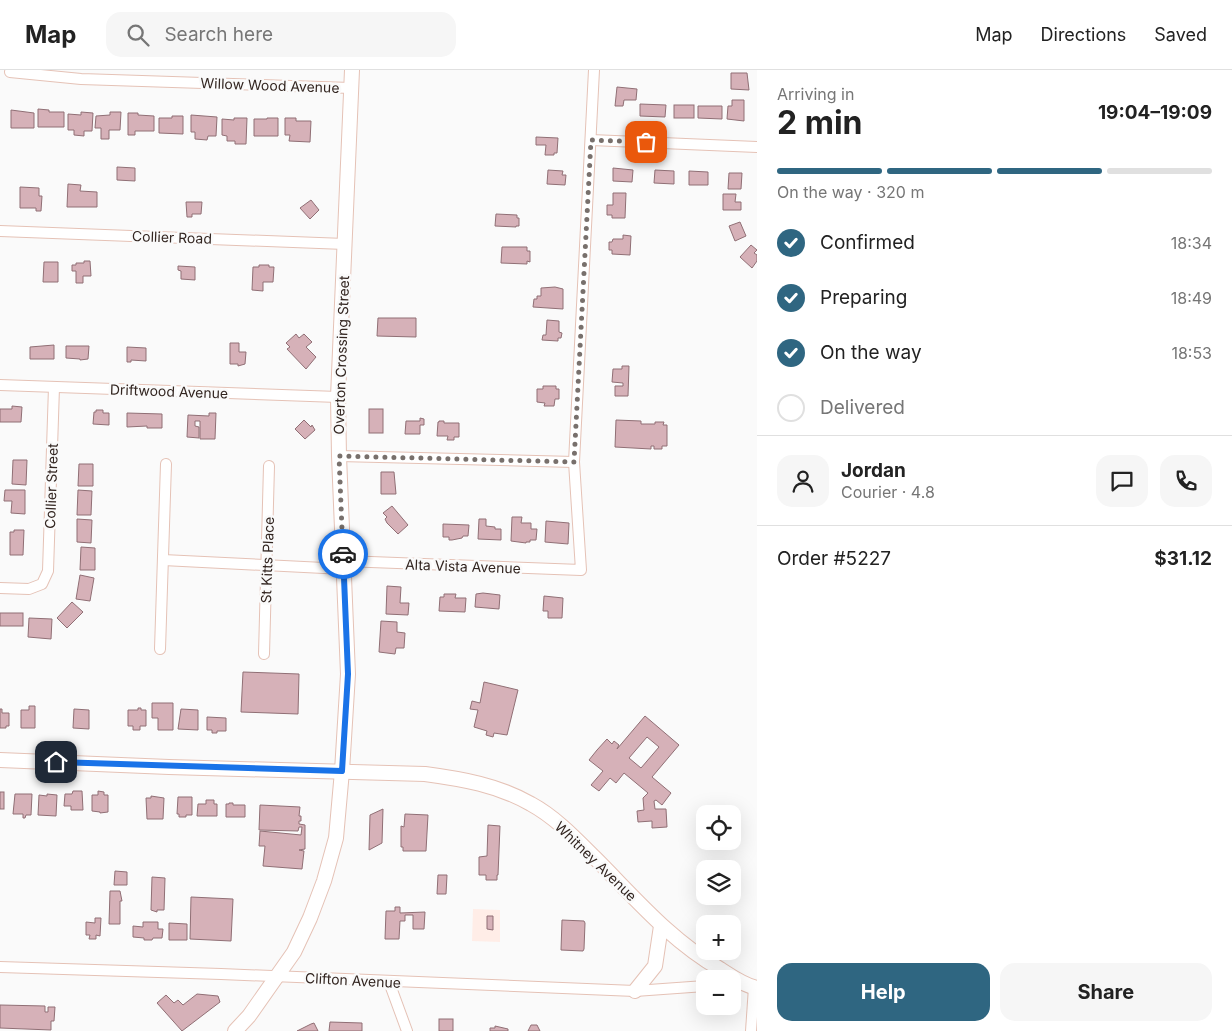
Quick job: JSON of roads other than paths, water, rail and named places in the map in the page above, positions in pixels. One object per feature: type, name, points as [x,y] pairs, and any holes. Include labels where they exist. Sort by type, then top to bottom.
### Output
[{"type":"main road","name":"Overton Crossing Street","points":[[235,1031],[249,1016],[294,952],[310,918],[324,881],[336,838],[348,674],[338,396],[352,70]]},
{"type":"main road","name":"Whitney Avenue","points":[[0,760],[425,774],[459,778],[496,788],[532,804],[564,827],[661,926],[696,955],[747,986]]},
{"type":"main road","points":[[635,991],[655,966],[661,926]]},
{"type":"street","points":[[339,456],[574,462],[594,70]]},
{"type":"street","name":"Willow Wood Avenue","points":[[10,72],[351,88]]},
{"type":"street","points":[[591,140],[757,146]]},
{"type":"street","name":"Collier Road","points":[[0,231],[345,244]]},
{"type":"street","name":"Driftwood Avenue","points":[[0,385],[338,396]]},
{"type":"street","name":"Collier Street","points":[[0,588],[29,589],[42,584],[48,572],[54,387]]},
{"type":"street","name":"Alta Vista Avenue","points":[[163,560],[266,565],[581,570],[574,462]]},
{"type":"street","points":[[160,650],[166,464]]},
{"type":"street","name":"St Kitts Place","points":[[264,654],[270,466]]},
{"type":"street","name":"Clifton Avenue","points":[[0,967],[635,991],[696,987]]},
{"type":"street","points":[[389,982],[407,1031]]},
{"type":"street","points":[[747,986],[751,1031]]}]
